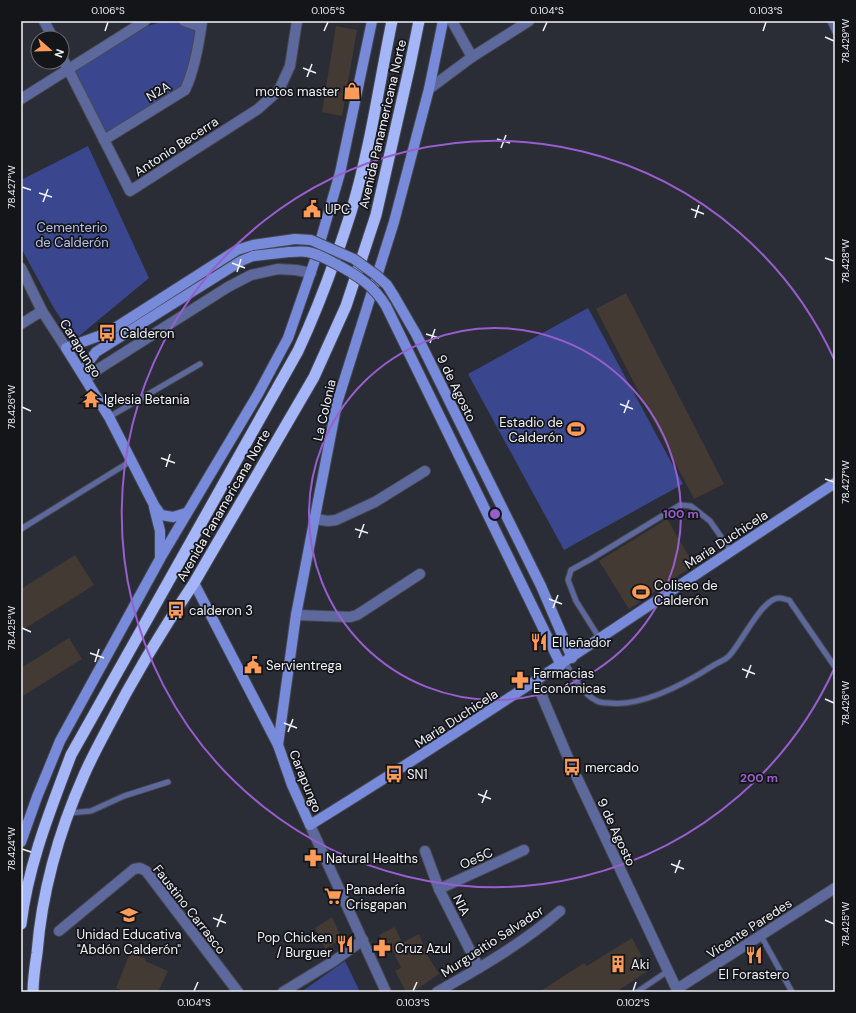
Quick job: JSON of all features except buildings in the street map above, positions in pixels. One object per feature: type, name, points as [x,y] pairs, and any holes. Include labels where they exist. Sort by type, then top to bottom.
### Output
[{"type":"highway","name":"Avenida Panamericana Norte","points":[[21,924],[32,863],[44,825],[71,755],[298,351],[319,304],[351,210],[366,149],[392,21]]},
{"type":"highway","name":"Avenida Panamericana Norte","points":[[33,992],[38,936],[44,894],[68,813],[84,774],[127,689],[194,583],[314,377],[346,306],[376,215],[419,21]]},
{"type":"main road","name":"Avenida Panamericana Norte","points":[[21,842],[37,797],[60,741],[160,557],[258,394],[288,338],[310,273],[340,173],[372,21]]},
{"type":"main road","points":[[429,89],[443,21]]},
{"type":"main road","name":"La Colonia","points":[[278,745],[296,615],[337,403],[394,222],[429,89]]},
{"type":"main road","name":"9 de Agosto","points":[[66,348],[107,333],[238,250],[253,245],[295,239],[310,240],[354,259],[387,285],[416,334],[534,572],[566,661]]},
{"type":"main road","points":[[85,378],[87,364],[96,352],[241,261],[253,256],[289,252],[306,252],[326,258],[359,276],[379,294],[386,306],[566,661]]},
{"type":"main road","name":"Carapungo","points":[[66,348],[109,417],[154,505],[161,514],[173,517],[186,513]]},
{"type":"main road","name":"Maria Duchicela","points":[[310,825],[394,774],[536,682],[731,551],[835,484]]},
{"type":"main road","name":"Carapungo","points":[[154,505],[160,531],[160,557]]},
{"type":"main road","name":"Carapungo","points":[[194,583],[278,745],[292,785],[310,825]]},
{"type":"street","points":[[44,21],[49,30]]},
{"type":"street","points":[[70,69],[145,21]]},
{"type":"street","points":[[184,21],[202,24]]},
{"type":"street","name":"Antonio Becerra","points":[[68,70],[130,191],[258,109],[279,90],[290,66],[297,21]]},
{"type":"street","points":[[452,21],[472,57]]},
{"type":"street","points":[[429,89],[472,57],[529,21]]},
{"type":"street","name":"N2A","points":[[104,140],[185,90],[194,67],[202,24]]},
{"type":"street","points":[[21,99],[68,70]]},
{"type":"street","name":"Carapungo","points":[[21,268],[42,310],[66,348]]},
{"type":"street","points":[[85,378],[228,286],[251,275],[278,270],[296,270],[310,273]]},
{"type":"street","points":[[21,324],[42,310]]},
{"type":"street","points":[[315,519],[328,521],[336,520],[375,502],[425,471]]},
{"type":"street","points":[[296,615],[350,617],[357,615],[420,574]]},
{"type":"street","name":"9 de Agosto","points":[[536,682],[572,767],[678,991]]},
{"type":"street","name":"Carapungo","points":[[310,825],[386,992]]},
{"type":"street","name":"Oe5C","points":[[439,889],[524,850]]},
{"type":"street","name":"N1A","points":[[425,851],[439,889],[479,968]]},
{"type":"street","name":"Faustino Carrasco","points":[[59,931],[134,869],[140,868],[146,871],[238,992]]},
{"type":"street","name":"Vicente Paredes","points":[[678,991],[835,888]]},
{"type":"street","name":"Murgueitio Salvador","points":[[437,992],[479,968],[547,923],[560,911]]},
{"type":"street","points":[[283,992],[334,961],[363,940]]},
{"type":"lane","points":[[830,21],[835,32]]},
{"type":"lane","points":[[109,417],[200,364]]},
{"type":"lane","points":[[21,529],[131,461]]},
{"type":"lane","points":[[600,639],[576,601],[568,580],[571,570],[680,505],[691,506],[710,521],[731,551]]},
{"type":"lane","points":[[566,661],[581,690],[598,702],[614,704],[632,702],[657,695],[692,679],[729,656],[751,626],[759,612],[779,597],[789,600],[835,667]]},
{"type":"lane","points":[[68,813],[92,811],[124,796],[168,782]]},
{"type":"lane","points":[[761,936],[792,992]]},
{"type":"lane","points":[[637,992],[668,971]]},
{"type":"green space","points":[[160,22],[178,23],[197,31],[186,79],[180,89],[106,133],[74,70],[142,28]]},
{"type":"green space","name":"Cementerio de Calderón","points":[[88,146],[149,278],[79,336],[66,326],[55,310],[21,248],[21,180]]},
{"type":"green space","name":"Estadio de Calderón","points":[[588,308],[683,484],[564,550],[468,374]]},
{"type":"green space","points":[[345,961],[360,992],[301,992]]},
{"type":"place","name":"motos master","points":[[352,91]]},
{"type":"place","name":"UPC","points":[[312,209]]},
{"type":"place","name":"Calderon","points":[[107,333]]},
{"type":"place","name":"Iglesia Betania","points":[[91,399]]},
{"type":"place","name":"Estadio de Calderón","points":[[576,429]]},
{"type":"place","name":"Coliseo de Calderón","points":[[641,592]]},
{"type":"place","name":"calderon 3","points":[[176,610]]},
{"type":"place","name":"El leñador","points":[[539,642]]},
{"type":"place","name":"Servientrega","points":[[253,665]]},
{"type":"place","name":"Farmacias Económicas","points":[[520,680]]},
{"type":"place","name":"mercado","points":[[572,767]]},
{"type":"place","name":"SN1","points":[[394,774]]},
{"type":"place","name":"Natural Healths","points":[[313,858]]},
{"type":"place","name":"Panadería Crisgapan","points":[[333,896]]},
{"type":"place","name":"Unidad Educativa \"Abdón Calderón\"","points":[[129,915]]},
{"type":"place","name":"Pop Chicken / Burguer","points":[[345,944]]},
{"type":"place","name":"Cruz Azul","points":[[382,948]]},
{"type":"place","name":"El Forastero","points":[[754,955]]},
{"type":"place","name":"Aki","points":[[618,964]]}]
